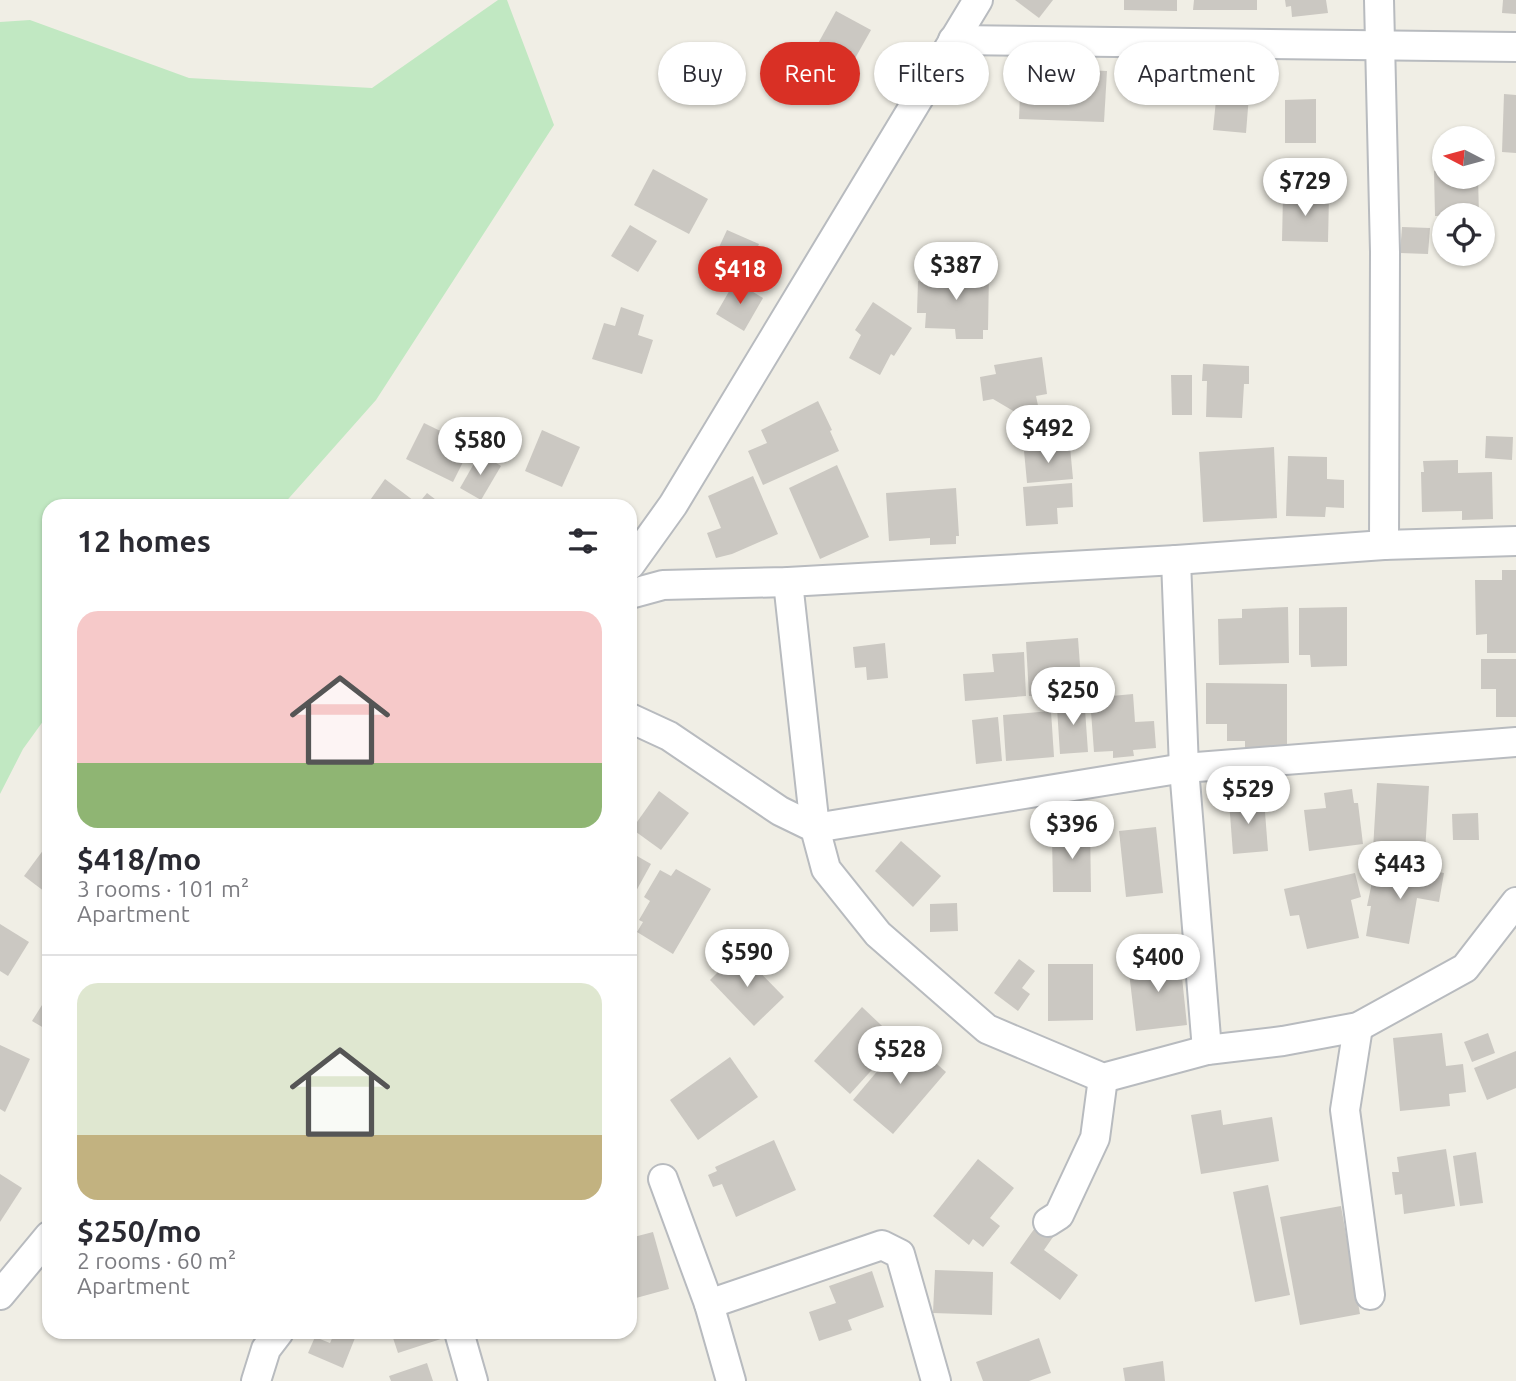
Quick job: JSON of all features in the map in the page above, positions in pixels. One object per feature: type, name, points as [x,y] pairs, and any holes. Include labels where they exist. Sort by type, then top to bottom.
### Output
[{"type":"street","points":[[637,555],[673,505],[978,0]]},
{"type":"street","points":[[1379,0],[1385,251],[1384,545]]},
{"type":"street","points":[[953,40],[1516,47]]},
{"type":"street","points":[[637,592],[663,585],[788,582],[1384,545],[1516,541]]},
{"type":"street","points":[[1176,560],[1184,768],[1207,1050]]},
{"type":"street","points":[[788,582],[815,828],[826,869],[878,934],[987,1029],[1103,1078],[1207,1050],[1283,1041],[1357,1027],[1465,968],[1516,902]]},
{"type":"street","points":[[637,721],[669,736],[780,811],[815,828],[1184,768],[1516,742]]},
{"type":"street","points":[[1357,1027],[1345,1110],[1370,1294]]},
{"type":"street","points":[[1048,1222],[1059,1216],[1095,1138],[1103,1078]]},
{"type":"street","points":[[663,1179],[709,1304],[732,1381]]},
{"type":"street","points":[[0,1295],[42,1244]]},
{"type":"street","points":[[709,1304],[882,1245],[900,1254],[936,1381]]},
{"type":"street","points":[[256,1381],[266,1349],[274,1339]]},
{"type":"street","points":[[461,1339],[473,1381]]},
{"type":"green space","points":[[498,0],[507,0],[554,125],[376,400],[288,499],[42,499],[42,723],[23,749],[0,794],[0,22],[30,20],[189,78],[372,88]]},
{"type":"building","points":[[1015,0],[1053,0],[1039,18]]},
{"type":"building","points":[[1124,0],[1177,0],[1177,11],[1124,10]]},
{"type":"building","points":[[1194,0],[1257,0],[1257,10],[1193,10]]},
{"type":"building","points":[[1285,0],[1326,0],[1328,13],[1292,17],[1291,6],[1286,7]]},
{"type":"building","points":[[1503,0],[1516,0],[1516,14],[1502,13]]},
{"type":"building","points":[[836,11],[871,30],[860,50],[860,42],[819,42]]},
{"type":"building","points":[[1100,71],[1107,71],[1104,122],[1019,119],[1020,105],[1100,105]]},
{"type":"building","points":[[1504,94],[1516,95],[1516,153],[1502,152]]},
{"type":"building","points":[[1316,99],[1316,143],[1285,143],[1285,100]]},
{"type":"building","points":[[1216,105],[1248,105],[1246,133],[1213,130]]},
{"type":"building","points":[[653,169],[708,199],[689,234],[634,205]]},
{"type":"building","points":[[1434,189],[1478,189],[1479,203],[1435,203]]},
{"type":"building","points":[[1283,195],[1329,196],[1328,242],[1282,241]]},
{"type":"building","points":[[630,225],[657,241],[638,272],[611,256]]},
{"type":"building","points":[[1402,227],[1430,228],[1428,254],[1400,253]]},
{"type":"building","points":[[727,230],[759,244],[746,273],[714,258]]},
{"type":"building","points":[[927,270],[989,272],[988,330],[983,330],[983,339],[956,339],[955,329],[925,328],[926,313],[917,313],[918,281],[927,282]]},
{"type":"building","points":[[735,281],[763,298],[744,331],[716,314]]},
{"type":"building","points":[[873,302],[912,328],[894,356],[891,354],[880,375],[849,358],[861,335],[855,330]]},
{"type":"building","points":[[621,307],[644,315],[638,335],[653,340],[642,374],[592,359],[604,323],[615,326]]},
{"type":"building","points":[[1042,357],[1047,394],[1036,396],[1040,415],[1016,420],[1015,412],[993,399],[983,401],[980,377],[996,374],[994,365]]},
{"type":"building","points":[[1203,364],[1249,366],[1249,384],[1244,384],[1242,418],[1206,417],[1207,381],[1202,381]]},
{"type":"building","points":[[1171,375],[1192,375],[1192,415],[1172,415]]},
{"type":"building","points":[[818,401],[839,451],[763,485],[748,451],[767,443],[761,430]]},
{"type":"building","points":[[424,423],[471,446],[453,482],[406,459]]},
{"type":"building","points":[[542,430],[580,447],[562,487],[525,471]]},
{"type":"building","points":[[1486,436],[1513,437],[1512,460],[1485,458]]},
{"type":"building","points":[[1070,447],[1073,479],[1027,483],[1024,451]]},
{"type":"building","points":[[1274,447],[1277,518],[1203,522],[1199,452]]},
{"type":"building","points":[[480,453],[501,466],[482,499],[460,488]]},
{"type":"building","points":[[1288,456],[1327,457],[1327,479],[1344,480],[1344,508],[1326,507],[1325,517],[1286,516]]},
{"type":"building","points":[[1458,460],[1458,473],[1492,472],[1493,519],[1462,520],[1462,511],[1422,512],[1423,461]]},
{"type":"building","points":[[837,465],[869,537],[820,559],[789,488]]},
{"type":"building","points":[[753,476],[778,534],[716,558],[707,533],[721,528],[708,496]]},
{"type":"building","points":[[385,479],[411,499],[371,499]]},
{"type":"building","points":[[1072,483],[1073,507],[1057,508],[1058,524],[1026,526],[1023,487]]},
{"type":"building","points":[[956,488],[959,536],[956,536],[956,544],[930,545],[930,538],[889,541],[886,493]]},
{"type":"building","points":[[427,493],[435,499],[422,499]]},
{"type":"building","points":[[1502,570],[1516,570],[1516,653],[1487,653],[1487,634],[1476,635],[1475,580],[1502,580]]},
{"type":"building","points":[[1288,607],[1289,663],[1219,665],[1218,619],[1242,618],[1242,609]]},
{"type":"building","points":[[1347,607],[1347,666],[1311,667],[1310,655],[1299,655],[1299,608]]},
{"type":"building","points":[[1078,638],[1082,693],[1029,696],[1026,642]]},
{"type":"building","points":[[885,643],[888,678],[867,680],[866,667],[855,668],[853,647]]},
{"type":"building","points":[[1024,652],[1026,696],[965,701],[963,674],[994,672],[992,654]]},
{"type":"building","points":[[1481,659],[1516,659],[1516,717],[1496,717],[1496,689],[1481,689]]},
{"type":"building","points":[[1206,683],[1287,684],[1287,752],[1245,751],[1245,741],[1227,741],[1227,724],[1206,724]]},
{"type":"building","points":[[1133,694],[1135,722],[1154,721],[1156,748],[1133,750],[1134,756],[1113,758],[1113,751],[1094,752],[1090,698]]},
{"type":"building","points":[[1084,695],[1088,752],[1060,754],[1057,708],[1069,707],[1068,696]]},
{"type":"building","points":[[1051,711],[1054,757],[1006,761],[1003,715]]},
{"type":"building","points":[[998,717],[1002,761],[976,764],[972,720]]},
{"type":"building","points":[[1377,783],[1429,786],[1425,853],[1373,849]]},
{"type":"building","points":[[1352,789],[1354,803],[1358,803],[1363,844],[1309,851],[1304,810],[1326,808],[1324,793]]},
{"type":"building","points":[[659,791],[689,813],[661,850],[637,833],[637,822]]},
{"type":"building","points":[[1264,799],[1268,851],[1233,854],[1229,801]]},
{"type":"building","points":[[1478,813],[1479,840],[1453,840],[1452,814]]},
{"type":"building","points":[[1090,825],[1091,892],[1053,892],[1052,835]]},
{"type":"building","points":[[1156,827],[1163,893],[1126,897],[1119,831]]},
{"type":"building","points":[[901,841],[941,876],[913,907],[875,871]]},
{"type":"building","points":[[42,852],[42,890],[24,876]]},
{"type":"building","points":[[637,856],[651,864],[637,889]]},
{"type":"building","points":[[1408,866],[1444,873],[1439,902],[1417,898],[1409,944],[1366,936],[1371,906],[1367,906],[1375,868],[1407,874]]},
{"type":"building","points":[[676,869],[711,889],[673,954],[637,932],[643,922],[639,920],[650,901],[644,897],[660,870],[671,876]]},
{"type":"building","points":[[1355,873],[1361,897],[1351,900],[1359,938],[1307,949],[1299,915],[1290,916],[1284,889]]},
{"type":"building","points":[[957,903],[958,931],[930,932],[930,904]]},
{"type":"building","points":[[0,924],[29,942],[8,976],[0,971]]},
{"type":"building","points":[[739,951],[784,997],[754,1026],[710,980]]},
{"type":"building","points":[[1180,958],[1187,1025],[1136,1031],[1128,964]]},
{"type":"building","points":[[1019,959],[1035,971],[1022,988],[1030,994],[1018,1011],[994,993]]},
{"type":"building","points":[[1048,964],[1093,964],[1093,1020],[1048,1021]]},
{"type":"building","points":[[42,1005],[42,1027],[32,1021]]},
{"type":"building","points":[[862,1007],[898,1041],[850,1094],[814,1061]]},
{"type":"building","points":[[1442,1033],[1446,1066],[1463,1064],[1466,1092],[1449,1094],[1450,1106],[1400,1111],[1393,1038]]},
{"type":"building","points":[[1488,1033],[1495,1053],[1472,1062],[1464,1042]]},
{"type":"building","points":[[906,1037],[946,1072],[893,1134],[853,1100]]},
{"type":"building","points":[[0,1045],[30,1059],[5,1112],[0,1109]]},
{"type":"building","points":[[1516,1051],[1516,1088],[1487,1100],[1474,1068]]},
{"type":"building","points":[[730,1057],[758,1097],[698,1140],[670,1100]]},
{"type":"building","points":[[1221,1110],[1223,1125],[1272,1117],[1279,1161],[1201,1174],[1191,1115]]},
{"type":"building","points":[[774,1140],[796,1190],[736,1217],[722,1184],[713,1187],[708,1175],[717,1171],[715,1167]]},
{"type":"building","points":[[1446,1149],[1455,1206],[1404,1214],[1402,1194],[1395,1195],[1392,1172],[1399,1172],[1397,1157]]},
{"type":"building","points":[[1476,1152],[1483,1203],[1460,1206],[1453,1156]]},
{"type":"building","points":[[978,1159],[1014,1188],[990,1218],[1000,1226],[983,1247],[973,1239],[969,1245],[933,1216]]},
{"type":"building","points":[[0,1174],[22,1188],[0,1222]]},
{"type":"building","points":[[1268,1185],[1290,1295],[1255,1302],[1233,1192]]},
{"type":"building","points":[[1341,1206],[1360,1314],[1300,1325],[1280,1217]]},
{"type":"building","points":[[1037,1225],[1053,1237],[1044,1250],[1078,1275],[1060,1300],[1010,1263]]},
{"type":"building","points":[[653,1232],[669,1289],[637,1298],[637,1236]]},
{"type":"building","points":[[935,1270],[993,1272],[992,1315],[933,1313]]},
{"type":"building","points":[[872,1271],[884,1307],[848,1320],[852,1330],[819,1341],[809,1312],[836,1303],[829,1286]]},
{"type":"building","points":[[1039,1338],[1051,1373],[1029,1381],[983,1381],[976,1362]]},
{"type":"building","points":[[314,1339],[330,1343],[332,1339],[355,1339],[343,1368],[308,1353]]},
{"type":"building","points":[[393,1339],[441,1339],[398,1353]]},
{"type":"building","points":[[1163,1361],[1165,1381],[1125,1381],[1123,1368]]},
{"type":"building","points":[[427,1363],[433,1381],[391,1381],[389,1376]]}]
